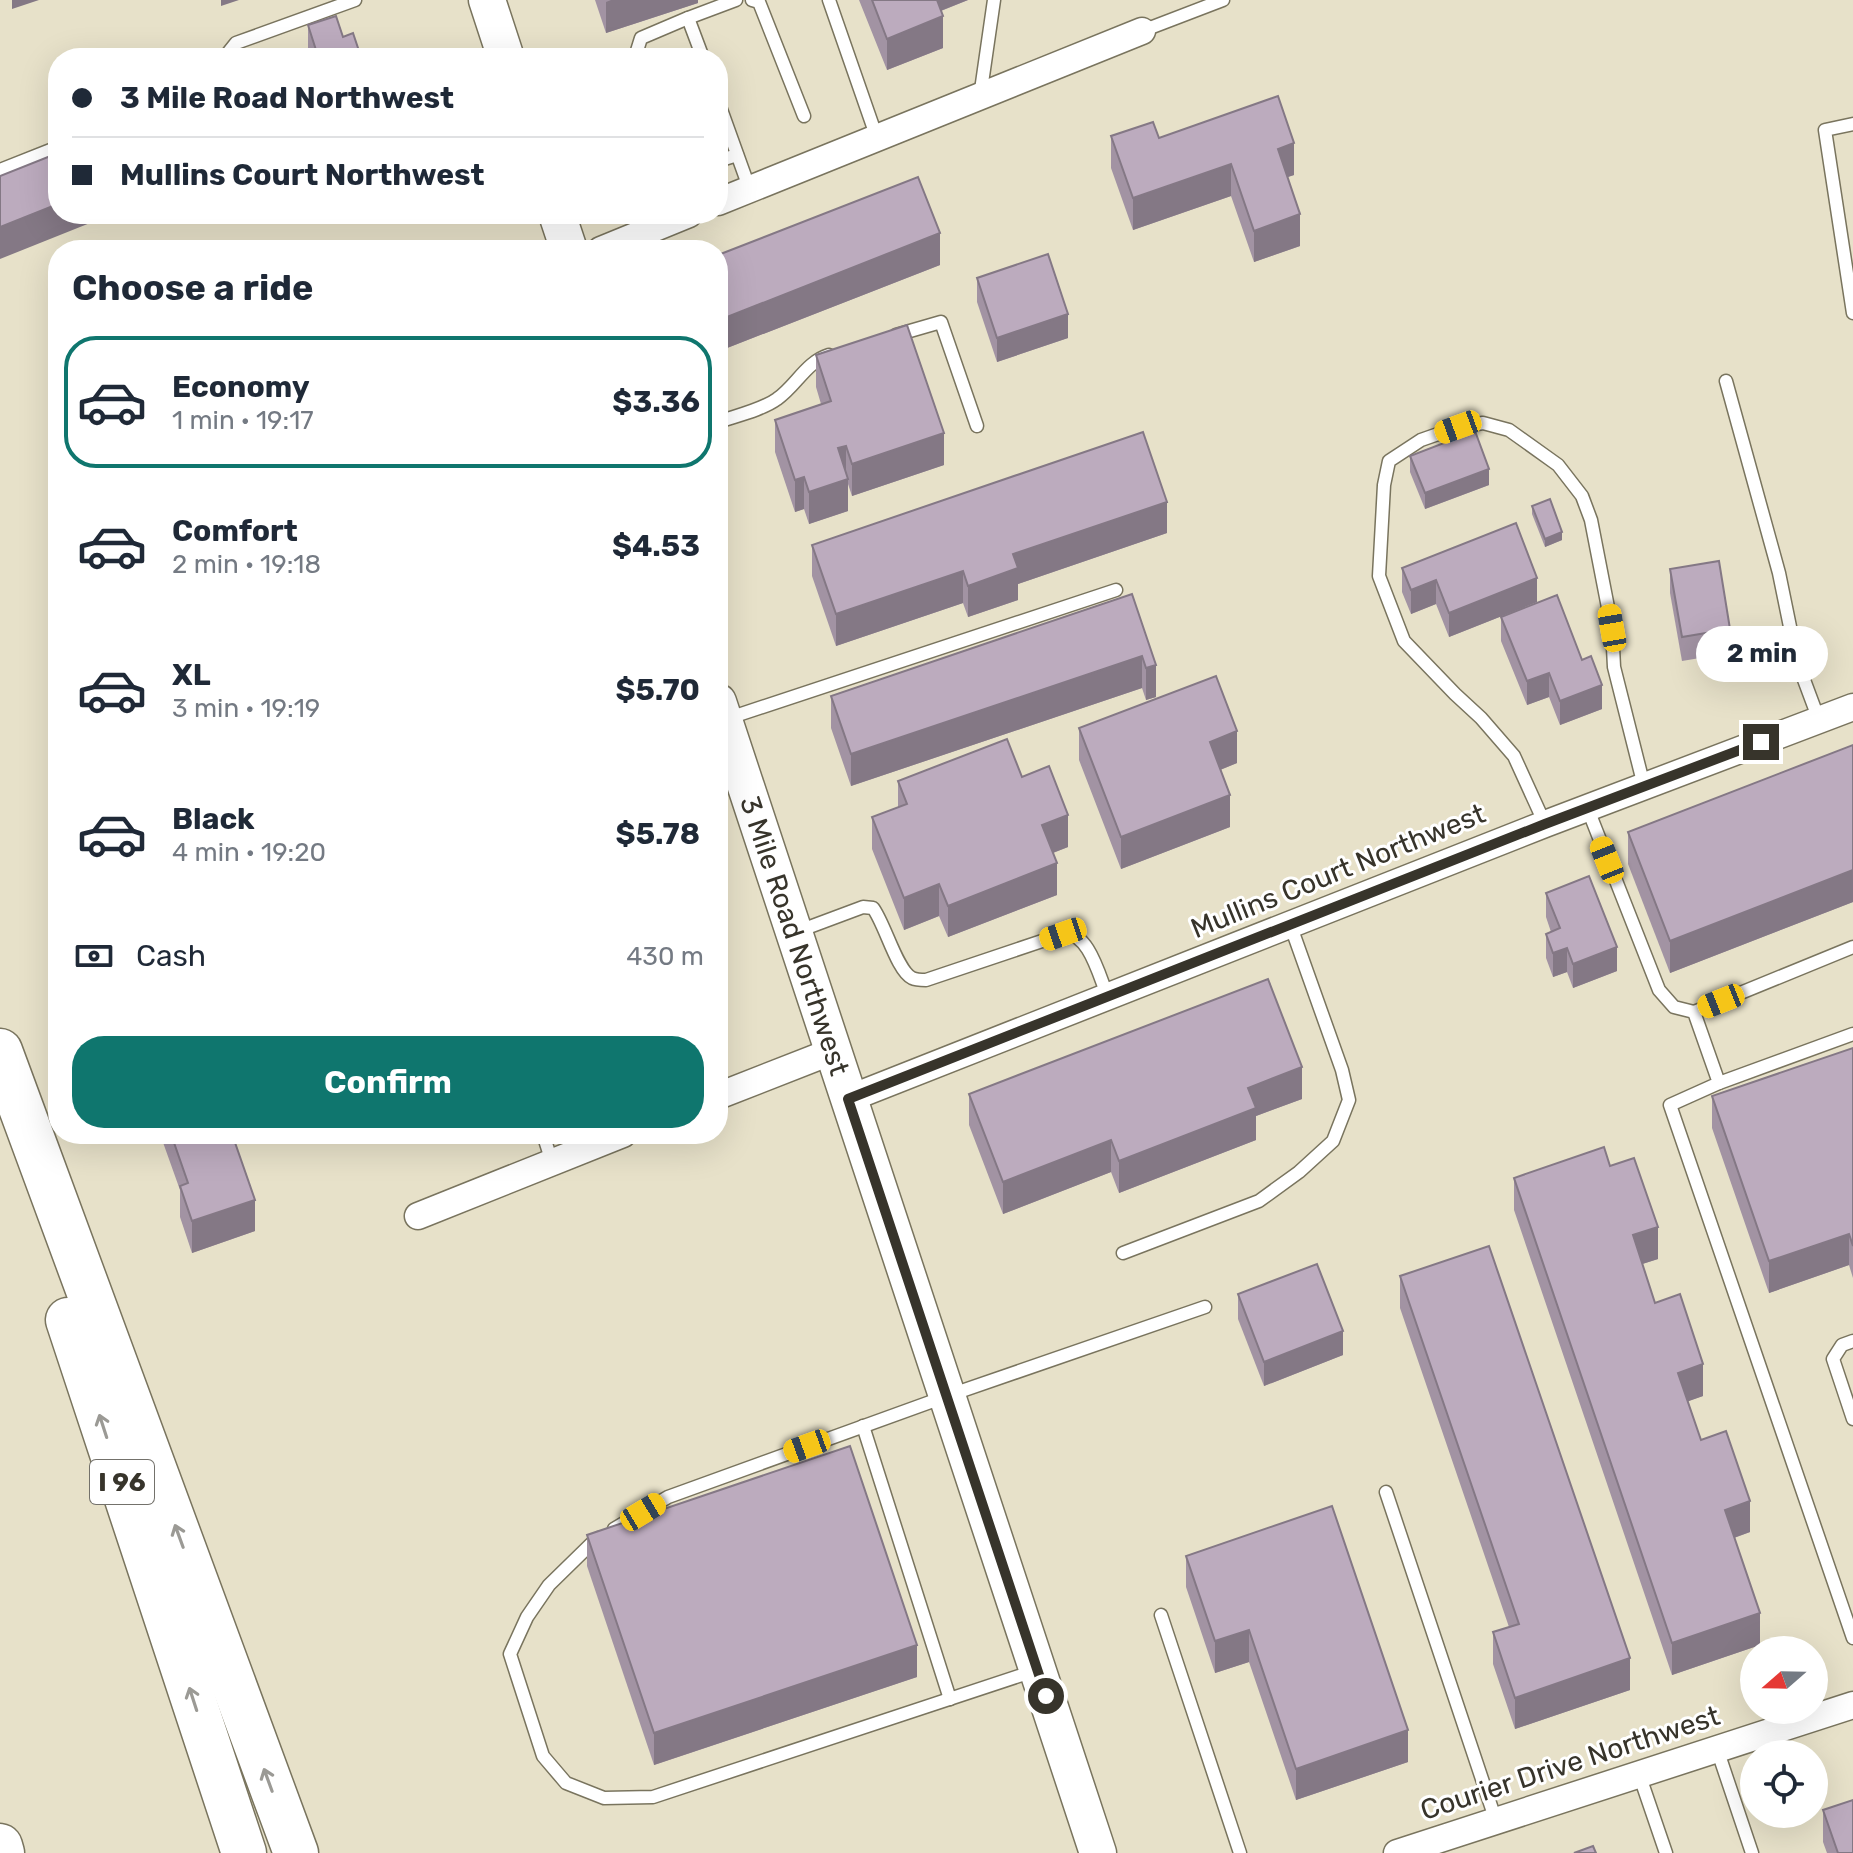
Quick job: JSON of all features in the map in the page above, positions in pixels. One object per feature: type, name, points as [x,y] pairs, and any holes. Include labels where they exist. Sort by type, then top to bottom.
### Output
[{"type":"highway","points":[[0,1051],[296,1853]]},
{"type":"highway","name":"I 96","points":[[0,1110],[244,1853]]},
{"type":"highway","points":[[0,1846],[2,1853]]},
{"type":"main road","points":[[487,0],[494,48]]},
{"type":"main road","name":"3 Mile Road Northwest","points":[[728,738],[1098,1853]]},
{"type":"street","points":[[728,198],[1142,31]]},
{"type":"street","points":[[625,240],[665,224]]},
{"type":"street","name":"Mullins Court Northwest","points":[[848,1099],[1587,807],[1853,707]]},
{"type":"street","points":[[728,1090],[833,1051]]},
{"type":"street","points":[[418,1216],[598,1144]]},
{"type":"street","name":"Courier Drive Northwest","points":[[1397,1853],[1853,1705]]},
{"type":"lane","points":[[232,48],[236,43],[355,0]]},
{"type":"lane","points":[[752,0],[759,2],[804,116]]},
{"type":"lane","points":[[829,0],[877,138]]},
{"type":"lane","points":[[980,97],[994,0]]},
{"type":"lane","points":[[1142,31],[1223,0]]},
{"type":"lane","points":[[638,48],[641,38],[728,1]]},
{"type":"lane","points":[[688,18],[699,48]]},
{"type":"lane","points":[[1853,124],[1825,130],[1853,313]]},
{"type":"lane","points":[[728,129],[750,190]]},
{"type":"lane","points":[[0,170],[48,151]]},
{"type":"lane","points":[[728,158],[737,155]]},
{"type":"lane","points":[[882,339],[941,322],[977,426]]},
{"type":"lane","points":[[728,418],[773,402],[793,387],[808,367],[823,357],[838,353]]},
{"type":"lane","points":[[1726,381],[1779,573],[1797,661],[1819,720]]},
{"type":"lane","points":[[1545,824],[1514,756],[1481,718],[1404,641],[1379,576],[1384,485],[1389,461],[1421,440],[1458,427],[1483,423],[1509,430],[1558,465],[1582,496],[1591,520],[1603,574],[1612,628],[1614,667],[1644,786]]},
{"type":"lane","points":[[728,711],[1116,590]]},
{"type":"lane","points":[[1587,807],[1659,990],[1674,1007],[1694,1012],[1853,947]]},
{"type":"lane","points":[[794,933],[863,907],[873,908],[904,971],[914,979],[926,980],[1070,933],[1079,937],[1088,948],[1108,997]]},
{"type":"lane","points":[[1123,1253],[1259,1201],[1299,1172],[1333,1141],[1349,1100],[1342,1070],[1290,924]]},
{"type":"lane","points":[[1694,1012],[1719,1083]]},
{"type":"lane","points":[[1852,1634],[1670,1105],[1719,1083],[1853,1034]]},
{"type":"lane","points":[[546,1144],[552,1162]]},
{"type":"lane","points":[[1037,1670],[653,1797],[604,1798],[566,1783],[543,1756],[510,1654],[527,1617],[549,1585],[593,1542],[668,1497],[1205,1307]]},
{"type":"lane","points":[[1853,1341],[1842,1345],[1833,1359],[1853,1419]]},
{"type":"lane","points":[[863,1426],[950,1699]]},
{"type":"lane","points":[[1386,1492],[1496,1821]]},
{"type":"lane","points":[[1161,1615],[1240,1853]]},
{"type":"lane","points":[[1717,1749],[1752,1853]]},
{"type":"lane","points":[[1639,1774],[1666,1853]]},
{"type":"building","points":[[872,0],[937,0],[943,16],[887,39]]},
{"type":"building","points":[[336,16],[343,37],[353,33],[358,48],[315,48],[308,25]]},
{"type":"building","points":[[1278,96],[1294,143],[1278,149],[1300,214],[1254,231],[1231,164],[1133,198],[1111,136],[1153,122],[1159,138]]},
{"type":"building","points":[[48,157],[48,208],[0,227],[0,176]]},
{"type":"building","points":[[918,177],[940,233],[728,317],[728,251]]},
{"type":"building","points":[[1048,254],[1068,314],[997,338],[977,278]]},
{"type":"building","points":[[907,325],[944,433],[852,464],[846,446],[838,448],[848,479],[809,492],[804,477],[795,480],[775,420],[831,401],[816,355]]},
{"type":"building","points":[[1475,431],[1489,469],[1425,493],[1410,456]]},
{"type":"building","points":[[1143,432],[1167,502],[1013,554],[1018,568],[968,586],[963,571],[836,614],[812,545]]},
{"type":"building","points":[[1550,499],[1562,532],[1545,539],[1532,506]]},
{"type":"building","points":[[1516,523],[1537,578],[1449,613],[1436,580],[1411,590],[1402,568]]},
{"type":"building","points":[[1719,561],[1730,629],[1682,637],[1670,569]]},
{"type":"building","points":[[1132,594],[1156,665],[1146,668],[1142,656],[851,754],[831,696]]},
{"type":"building","points":[[1557,595],[1582,660],[1591,656],[1602,685],[1560,701],[1549,673],[1527,681],[1501,617]]},
{"type":"building","points":[[1216,676],[1237,731],[1210,742],[1230,795],[1121,837],[1079,728]]},
{"type":"building","points":[[1007,739],[1022,777],[1049,766],[1068,815],[1042,825],[1057,863],[948,906],[939,884],[904,898],[872,817],[907,804],[898,781]]},
{"type":"building","points":[[1853,745],[1853,870],[1670,941],[1628,832]]},
{"type":"building","points":[[1589,876],[1617,947],[1573,964],[1567,948],[1553,953],[1546,934],[1560,928],[1546,893]]},
{"type":"building","points":[[1268,979],[1302,1067],[1248,1088],[1256,1108],[1119,1161],[1111,1140],[1003,1182],[969,1094]]},
{"type":"building","points":[[1853,1048],[1853,1246],[1849,1234],[1769,1261],[1712,1096]]},
{"type":"building","points":[[174,1144],[235,1144],[255,1200],[192,1221],[180,1186],[188,1183]]},
{"type":"building","points":[[1604,1147],[1610,1166],[1634,1158],[1658,1227],[1633,1235],[1655,1303],[1680,1294],[1703,1364],[1678,1373],[1701,1440],[1726,1431],[1750,1501],[1725,1510],[1760,1613],[1672,1643],[1514,1178]]},
{"type":"building","points":[[1489,1246],[1630,1658],[1515,1698],[1493,1632],[1519,1624],[1400,1276]]},
{"type":"building","points":[[1317,1264],[1343,1331],[1264,1362],[1238,1294]]},
{"type":"building","points":[[850,1446],[917,1645],[654,1733],[587,1535]]},
{"type":"building","points":[[1332,1506],[1408,1730],[1296,1769],[1249,1630],[1215,1641],[1186,1556]]},
{"type":"building","points":[[1853,1800],[1853,1853],[1838,1853],[1828,1824],[1828,1808]]},
{"type":"building","points":[[1593,1846],[1596,1853],[1574,1853]]},
{"type":"route","points":[[1046,1696],[848,1099],[1761,742]]}]
